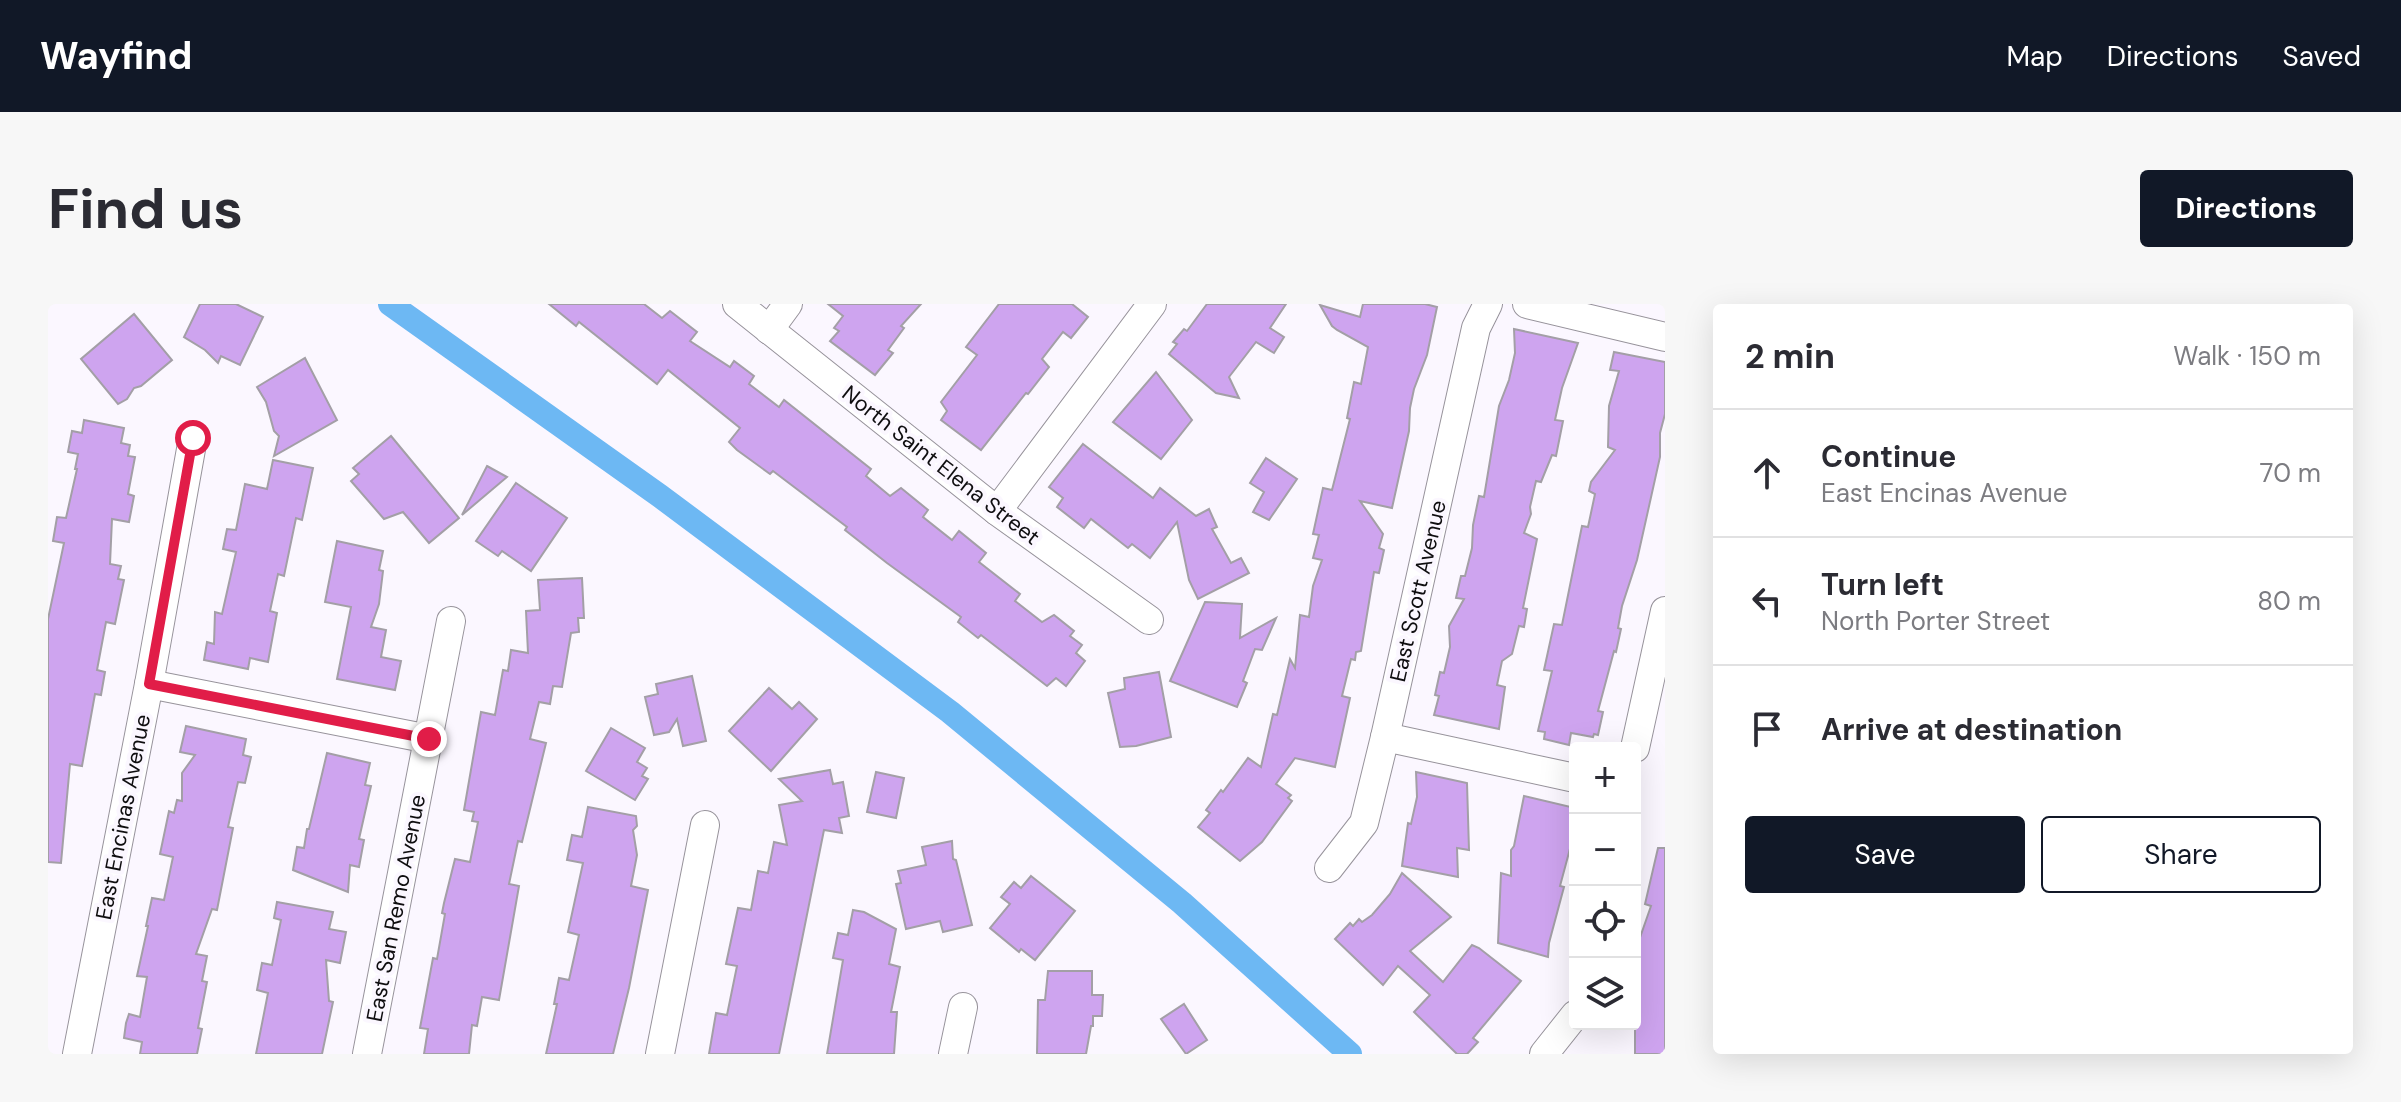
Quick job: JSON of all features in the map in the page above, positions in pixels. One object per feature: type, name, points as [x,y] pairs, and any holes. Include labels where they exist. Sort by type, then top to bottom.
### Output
[{"type":"street","name":"North Saint Elena Street","points":[[737,304],[997,511],[1149,620]]},
{"type":"street","points":[[769,330],[788,304]]},
{"type":"street","points":[[997,511],[1152,304]]},
{"type":"street","name":"East Scott Avenue","points":[[1329,868],[1364,823],[1476,328],[1488,304]]},
{"type":"street","points":[[1527,304],[1622,315],[1665,337]]},
{"type":"street","name":"East Encinas Avenue","points":[[77,1054],[193,438]]},
{"type":"street","points":[[1636,742],[1665,611]]},
{"type":"street","name":"East San Remo Avenue","points":[[367,1054],[451,621]]},
{"type":"street","points":[[149,684],[429,739]]},
{"type":"street","points":[[1385,737],[1569,777]]},
{"type":"street","points":[[660,1054],[705,825]]},
{"type":"street","points":[[953,1054],[963,1007]]},
{"type":"street","points":[[1544,1054],[1569,1023]]},
{"type":"building","points":[[200,304],[236,304],[263,317],[240,365],[221,356],[218,363],[205,350],[184,337]]},
{"type":"building","points":[[549,304],[644,304],[662,318],[670,311],[697,332],[690,341],[730,367],[734,361],[754,376],[749,384],[779,407],[784,400],[871,469],[866,476],[890,496],[901,488],[928,510],[923,517],[952,540],[959,531],[986,553],[979,562],[1020,594],[1015,601],[1042,622],[1054,615],[1074,631],[1070,636],[1082,645],[1076,653],[1085,661],[1066,686],[1056,678],[1047,686],[981,635],[978,638],[958,622],[961,617],[845,530],[847,527],[773,471],[770,474],[737,450],[729,442],[740,428],[668,370],[657,384],[579,322],[576,326]]},
{"type":"building","points":[[828,304],[921,304],[901,326],[904,328],[888,350],[893,353],[875,375],[830,341],[839,331],[834,328],[843,316]]},
{"type":"building","points":[[999,304],[1072,304],[1088,317],[1071,338],[1063,332],[1042,359],[1049,367],[981,450],[941,420],[947,411],[941,402],[977,355],[966,347]]},
{"type":"building","points":[[1207,304],[1286,304],[1270,328],[1284,337],[1274,353],[1256,342],[1229,377],[1239,398],[1216,393],[1169,354],[1177,344],[1173,342],[1184,329],[1187,331]]},
{"type":"building","points":[[1363,304],[1425,304],[1437,307],[1427,355],[1414,389],[1409,431],[1392,508],[1360,501],[1383,534],[1379,548],[1384,550],[1379,573],[1374,572],[1361,651],[1356,652],[1355,660],[1351,659],[1342,696],[1350,698],[1335,767],[1295,758],[1276,784],[1291,795],[1288,798],[1292,801],[1262,842],[1240,861],[1198,827],[1210,813],[1206,810],[1248,758],[1261,767],[1290,659],[1295,668],[1300,615],[1309,617],[1313,586],[1322,560],[1313,558],[1319,535],[1313,534],[1323,488],[1332,490],[1350,419],[1347,418],[1354,382],[1361,384],[1368,347],[1332,326],[1320,305],[1360,317]]},
{"type":"building","points":[[134,314],[172,360],[118,404],[81,359]]},
{"type":"building","points":[[1514,329],[1578,343],[1562,388],[1555,420],[1563,421],[1556,456],[1552,455],[1541,482],[1536,481],[1531,514],[1524,533],[1537,539],[1523,608],[1527,609],[1524,627],[1519,626],[1512,654],[1502,661],[1497,685],[1505,687],[1499,729],[1434,715],[1440,672],[1444,673],[1450,647],[1449,626],[1464,599],[1456,598],[1472,548],[1479,496],[1484,497],[1499,406],[1515,353]]},
{"type":"building","points":[[1614,352],[1665,362],[1665,414],[1660,433],[1660,457],[1637,560],[1622,606],[1616,652],[1598,711],[1603,712],[1598,735],[1571,733],[1569,745],[1544,739],[1545,732],[1538,731],[1552,671],[1544,670],[1554,624],[1562,625],[1582,526],[1588,527],[1595,494],[1589,491],[1591,482],[1615,450],[1608,447],[1609,406],[1619,371],[1610,370]]},
{"type":"building","points":[[305,358],[337,420],[274,456],[279,436],[274,431],[266,402],[257,387]]},
{"type":"building","points":[[1156,372],[1192,420],[1161,459],[1113,422]]},
{"type":"building","points":[[84,420],[124,428],[121,443],[130,445],[128,456],[135,457],[128,494],[134,496],[129,522],[112,519],[110,564],[121,566],[118,579],[124,580],[115,624],[106,622],[97,670],[105,672],[101,695],[95,694],[82,766],[70,764],[61,863],[48,862],[48,619],[64,543],[53,541],[57,517],[66,518],[77,469],[78,454],[68,452],[72,431],[82,433]]},
{"type":"building","points":[[391,436],[459,518],[429,543],[403,512],[384,519],[351,481],[359,474],[353,468]]},
{"type":"building","points":[[1083,444],[1153,498],[1160,488],[1196,516],[1209,509],[1217,527],[1212,529],[1231,563],[1241,558],[1249,573],[1198,599],[1189,580],[1177,522],[1150,558],[1132,544],[1128,548],[1091,519],[1084,528],[1057,507],[1063,498],[1049,487]]},
{"type":"building","points":[[1266,458],[1297,479],[1269,520],[1253,512],[1264,492],[1250,483]]},
{"type":"building","points":[[273,460],[313,468],[302,520],[296,518],[284,576],[278,574],[270,611],[277,613],[268,662],[250,658],[248,669],[204,660],[207,642],[214,644],[215,612],[222,614],[236,552],[223,549],[227,529],[236,530],[245,484],[267,489]]},
{"type":"building","points":[[487,466],[507,477],[462,515]]},
{"type":"building","points":[[516,483],[567,518],[531,571],[502,551],[498,556],[476,541]]},
{"type":"building","points":[[337,541],[383,551],[379,570],[383,571],[379,604],[371,627],[386,630],[381,657],[401,661],[395,690],[337,679],[351,607],[325,602]]},
{"type":"building","points":[[582,578],[584,618],[578,618],[579,632],[571,633],[562,687],[553,686],[550,704],[539,702],[530,739],[546,743],[509,884],[519,886],[499,1000],[482,997],[477,1026],[472,1025],[469,1054],[424,1054],[428,1029],[420,1028],[433,958],[437,959],[444,903],[455,859],[470,862],[478,822],[472,821],[474,812],[464,810],[481,712],[495,715],[503,670],[508,671],[511,650],[528,653],[526,611],[540,610],[538,580]]},
{"type":"building","points":[[1205,602],[1242,604],[1240,638],[1276,618],[1262,650],[1255,649],[1243,681],[1247,683],[1237,707],[1170,681]]},
{"type":"building","points":[[1159,672],[1171,737],[1120,747],[1108,693],[1125,689],[1124,678]]},
{"type":"building","points":[[692,676],[706,741],[683,746],[677,719],[669,732],[654,735],[645,697],[658,694],[656,684]]},
{"type":"building","points":[[769,688],[792,709],[799,702],[817,719],[771,771],[729,731]]},
{"type":"building","points":[[186,726],[246,739],[243,755],[251,757],[245,783],[238,782],[228,827],[233,828],[217,910],[212,909],[196,954],[207,956],[202,981],[207,982],[198,1028],[202,1029],[197,1054],[140,1054],[142,1042],[124,1038],[126,1023],[129,1014],[140,1017],[147,977],[137,976],[146,926],[152,898],[164,900],[173,857],[160,854],[169,811],[174,813],[177,800],[182,801],[182,773],[195,755],[180,752]]},
{"type":"building","points":[[611,728],[645,748],[637,762],[647,768],[642,776],[648,779],[635,800],[586,771]]},
{"type":"building","points":[[327,753],[370,763],[365,785],[371,786],[359,839],[364,840],[359,867],[350,865],[348,892],[293,870],[297,847],[304,848]]},
{"type":"building","points":[[830,770],[833,784],[843,782],[849,816],[839,818],[842,833],[824,830],[779,1054],[709,1054],[716,1013],[727,1015],[737,966],[726,964],[738,908],[751,910],[758,871],[768,873],[774,842],[787,845],[779,805],[802,801],[779,779]]},
{"type":"building","points":[[876,772],[904,778],[896,818],[867,812]]},
{"type":"building","points":[[1416,772],[1467,783],[1469,850],[1457,848],[1458,877],[1402,866],[1408,823],[1411,824],[1417,797]]},
{"type":"building","points":[[1524,796],[1569,807],[1569,852],[1548,957],[1498,943],[1501,873],[1511,876],[1511,850]]},
{"type":"building","points":[[588,807],[636,816],[637,826],[633,830],[637,855],[631,886],[648,890],[613,1054],[546,1054],[557,1004],[554,1004],[559,978],[569,980],[579,935],[568,932],[583,863],[567,860],[572,835],[582,837]]},
{"type":"building","points":[[952,841],[953,859],[956,860],[972,925],[943,932],[940,921],[906,929],[896,884],[901,883],[898,871],[926,865],[922,847]]},
{"type":"building","points":[[1658,848],[1665,848],[1665,1054],[1635,1054],[1635,1030],[1641,1030],[1641,935],[1651,906],[1645,904]]},
{"type":"building","points":[[1402,873],[1451,917],[1410,951],[1443,982],[1472,945],[1521,981],[1473,1038],[1478,1042],[1467,1054],[1457,1054],[1414,1012],[1430,995],[1398,966],[1383,985],[1335,939],[1350,923],[1353,926],[1359,919],[1362,922],[1372,915],[1390,894]]},
{"type":"building","points":[[1031,876],[1075,911],[1035,960],[1021,949],[1019,952],[990,928],[1010,904],[1001,897],[1014,882],[1021,888]]},
{"type":"building","points":[[277,902],[333,912],[329,929],[346,932],[340,963],[326,960],[329,1001],[333,1002],[322,1054],[256,1054],[268,993],[257,990],[262,963],[272,965],[281,920],[274,918]]},
{"type":"building","points":[[853,910],[864,912],[896,929],[889,964],[900,967],[891,1012],[897,1012],[894,1054],[827,1054],[843,960],[833,958],[838,933],[848,935]]},
{"type":"building","points":[[1048,971],[1092,971],[1092,995],[1103,995],[1102,1016],[1093,1016],[1086,1054],[1037,1054],[1038,1000],[1045,1000]]},
{"type":"building","points":[[1184,1004],[1207,1040],[1186,1054],[1161,1019]]},
{"type":"waterway","points":[[390,304],[660,496],[950,712],[1182,903],[1350,1054]]},
{"type":"route","points":[[193,438],[149,684],[429,739]]}]
